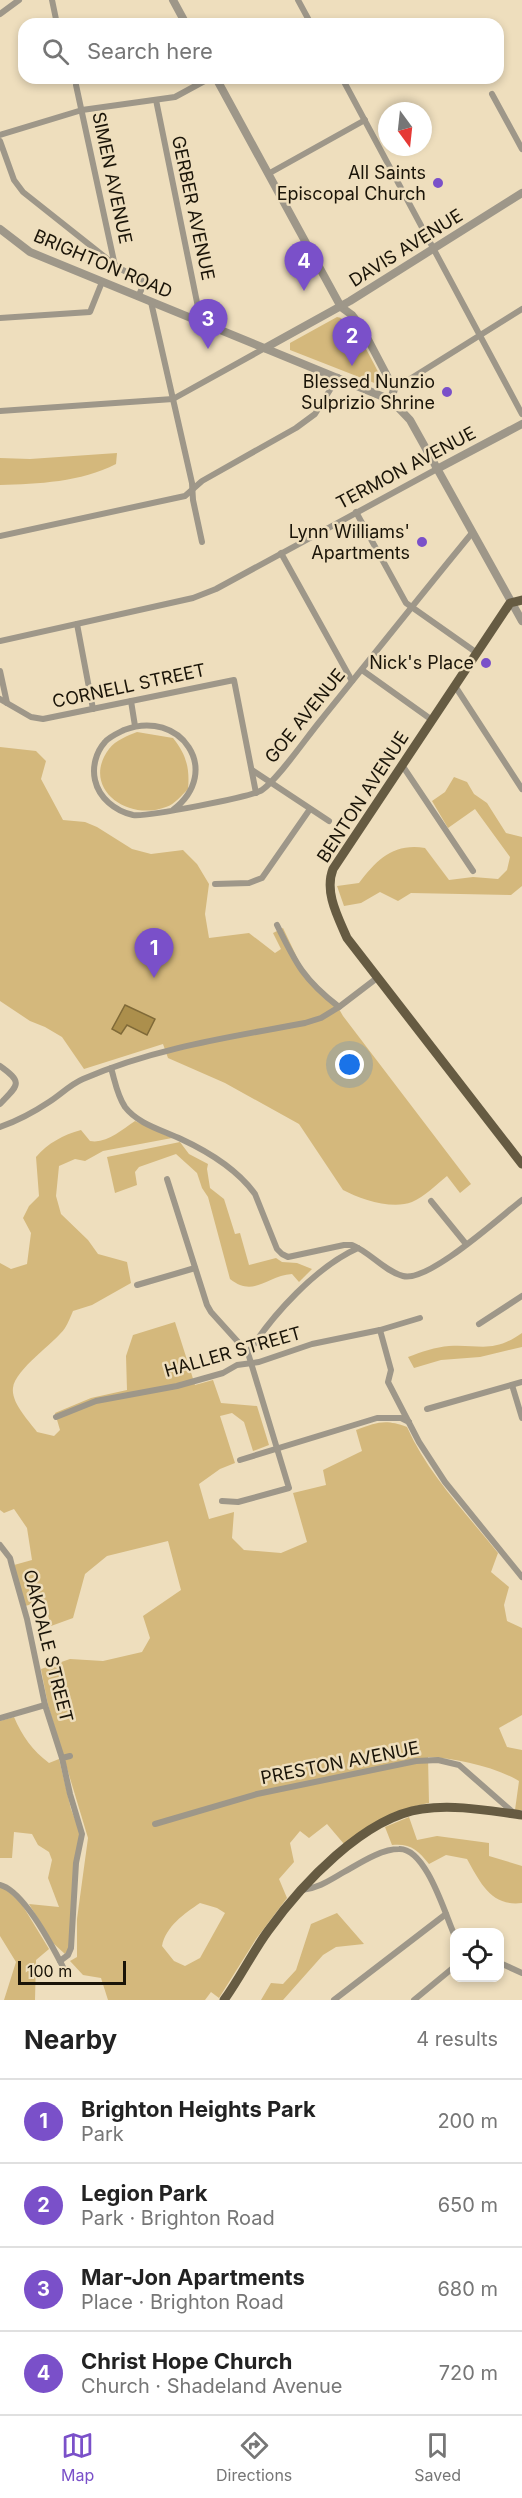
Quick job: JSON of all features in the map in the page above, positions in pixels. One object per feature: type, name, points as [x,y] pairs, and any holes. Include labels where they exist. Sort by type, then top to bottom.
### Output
[{"type":"main road","points":[[510,603],[522,600]]},
{"type":"main road","name":"BENTON AVENUE","points":[[510,603],[333,869],[329,881],[347,938],[522,1164]]},
{"type":"main road","points":[[224,2000],[268,1930],[302,1890],[333,1859],[391,1818],[407,1812],[450,1808],[518,1815]]},
{"type":"street","points":[[0,14],[19,0]]},
{"type":"street","points":[[52,0],[56,18]]},
{"type":"street","points":[[173,0],[183,18]]},
{"type":"street","points":[[298,0],[308,18]]},
{"type":"street","points":[[0,135],[82,110],[175,97],[199,84]]},
{"type":"street","points":[[219,84],[341,306],[362,328],[394,389],[392,400]]},
{"type":"street","points":[[345,84],[522,414]]},
{"type":"street","name":"SIMEN AVENUE","points":[[76,85],[115,266],[142,280],[143,286],[138,297]]},
{"type":"street","points":[[492,94],[522,149]]},
{"type":"street","name":"GERBER AVENUE","points":[[156,100],[201,322]]},
{"type":"street","points":[[268,174],[365,120]]},
{"type":"street","points":[[0,141],[15,180],[23,192],[115,266]]},
{"type":"street","name":"DAVIS AVENUE","points":[[0,411],[173,399],[341,306],[522,193]]},
{"type":"street","name":"BRIGHTON ROAD","points":[[0,229],[30,252],[392,400],[410,420],[522,621]]},
{"type":"street","points":[[0,318],[90,312],[102,282]]},
{"type":"street","points":[[151,302],[202,542]]},
{"type":"street","points":[[394,389],[522,309]]},
{"type":"street","points":[[0,536],[185,496],[202,481],[296,428],[315,414],[338,377]]},
{"type":"street","name":"TERMON AVENUE","points":[[0,641],[193,598],[216,589],[522,424]]},
{"type":"street","points":[[356,512],[411,609],[477,653]]},
{"type":"street","name":"GOE AVENUE","points":[[173,810],[256,793],[270,782],[472,533]]},
{"type":"street","points":[[281,553],[352,681]]},
{"type":"street","points":[[76,624],[93,709]]},
{"type":"street","points":[[362,670],[432,720]]},
{"type":"street","points":[[0,671],[7,703]]},
{"type":"street","name":"CORNELL STREET","points":[[0,699],[39,719],[234,680],[252,770]]},
{"type":"street","points":[[455,686],[522,789]]},
{"type":"street","points":[[131,701],[135,726]]},
{"type":"street","points":[[135,726],[159,726],[185,740],[191,750],[195,769],[193,790],[185,801],[173,810],[134,815],[111,805],[101,795],[94,770],[97,755],[106,740],[135,726]]},
{"type":"street","points":[[402,765],[473,871]]},
{"type":"street","points":[[252,770],[328,822]]},
{"type":"street","points":[[252,770],[256,793]]},
{"type":"street","points":[[215,884],[257,881],[309,809]]},
{"type":"street","points":[[277,925],[304,976],[317,991],[339,1008]]},
{"type":"street","points":[[0,1126],[46,1104],[80,1080],[111,1068],[202,1041],[305,1023],[321,1018],[339,1008],[377,978]]},
{"type":"street","points":[[0,1066],[15,1077],[17,1083],[0,1104]]},
{"type":"street","points":[[111,1068],[120,1098],[130,1113],[215,1157],[250,1187],[259,1201],[277,1249],[282,1254],[296,1257],[344,1245],[358,1248],[397,1274],[410,1277],[429,1272],[522,1200]]},
{"type":"street","points":[[167,1179],[209,1309],[248,1353],[289,1488],[238,1503],[222,1501]]},
{"type":"street","points":[[431,1201],[466,1244]]},
{"type":"street","points":[[248,1353],[283,1308],[324,1268],[358,1248]]},
{"type":"street","points":[[137,1285],[195,1268]]},
{"type":"street","points":[[479,1324],[522,1296]]},
{"type":"street","name":"HALLER STREET","points":[[56,1418],[96,1401],[177,1386],[223,1373],[237,1365],[260,1362],[312,1344],[380,1330],[420,1318]]},
{"type":"street","points":[[380,1330],[391,1370],[388,1382],[419,1442],[445,1482],[522,1577]]},
{"type":"street","points":[[427,1409],[522,1382]]},
{"type":"street","points":[[512,1385],[522,1418]]},
{"type":"street","points":[[240,1460],[377,1418],[401,1418],[410,1423]]},
{"type":"street","name":"OAKDALE STREET","points":[[0,1545],[10,1558],[25,1613],[45,1706],[62,1758],[82,1834],[76,1863],[71,1948],[68,1955],[60,1961]]},
{"type":"street","points":[[0,1718],[45,1706]]},
{"type":"street","points":[[62,1758],[70,1756]]},
{"type":"street","name":"PRESTON AVENUE","points":[[155,1824],[257,1794],[416,1761],[438,1761],[459,1765],[518,1815]]},
{"type":"street","points":[[302,1890],[314,1889],[372,1858],[402,1848],[416,1856],[424,1866],[452,1928]]},
{"type":"street","points":[[0,1885],[9,1888],[20,1898],[66,1973]]},
{"type":"street","points":[[334,2000],[446,1914]]},
{"type":"street","points":[[504,1965],[522,1973]]},
{"type":"street","points":[[414,2000],[450,1970]]},
{"type":"shaded area","points":[[337,317],[357,334],[383,381],[382,386],[290,350],[290,343]]},
{"type":"shaded area","points":[[117,453],[116,464],[88,475],[44,483],[0,485],[0,458],[30,459]]},
{"type":"shaded area","points":[[137,732],[173,738],[184,756],[188,768],[188,789],[175,802],[166,807],[137,810],[124,806],[112,798],[104,788],[100,777],[102,763],[109,749],[118,741]]},
{"type":"shaded area","points":[[0,747],[36,751],[46,761],[41,779],[63,820],[85,822],[132,849],[151,854],[183,850],[197,864],[209,884],[205,914],[209,938],[249,933],[275,953],[281,949],[273,933],[283,928],[304,972],[335,1002],[343,1016],[471,1184],[460,1193],[447,1176],[421,1197],[404,1204],[386,1204],[358,1197],[343,1190],[299,1124],[225,1083],[168,1058],[163,1044],[84,1069],[62,1037],[30,1021],[0,1001]]},
{"type":"shaded area","points":[[454,777],[467,782],[474,794],[487,803],[506,833],[522,837],[522,886],[511,895],[411,893],[398,901],[380,892],[361,903],[344,906],[337,886],[359,883],[379,861],[404,848],[425,848],[449,880],[473,877],[498,879],[507,870],[510,857],[475,809],[448,828],[432,801],[445,792]]},
{"type":"shaded area","points":[[125,1005],[155,1019],[147,1035],[127,1025],[121,1034],[112,1029]]},
{"type":"shaded area","points":[[135,1121],[172,1138],[103,1151],[85,1161],[75,1159],[59,1166],[56,1196],[61,1214],[88,1240],[98,1254],[127,1262],[131,1283],[92,1305],[73,1311],[60,1334],[21,1373],[15,1381],[13,1394],[25,1417],[37,1432],[54,1436],[60,1430],[55,1413],[91,1398],[127,1390],[126,1356],[133,1335],[175,1322],[195,1385],[213,1380],[221,1403],[257,1406],[269,1445],[253,1451],[244,1422],[232,1413],[220,1416],[235,1463],[220,1469],[199,1484],[209,1519],[234,1512],[232,1538],[244,1550],[281,1553],[307,1542],[293,1493],[326,1485],[323,1470],[362,1451],[356,1430],[382,1422],[393,1423],[407,1427],[437,1477],[498,1553],[491,1572],[509,1587],[504,1605],[507,1621],[522,1628],[522,1715],[499,1728],[507,1747],[522,1750],[522,1810],[515,1810],[519,1781],[499,1771],[475,1764],[428,1757],[429,1803],[405,1809],[384,1818],[344,1844],[327,1824],[309,1838],[300,1831],[290,1843],[294,1862],[279,1879],[287,1898],[256,1939],[219,1998],[211,1992],[205,2000],[108,2000],[101,1978],[83,1975],[70,1961],[77,1957],[77,1919],[88,1838],[48,1705],[41,1669],[70,1659],[103,1661],[142,1652],[150,1638],[143,1616],[181,1590],[168,1541],[107,1556],[85,1574],[73,1618],[51,1626],[44,1601],[25,1606],[14,1565],[32,1560],[27,1528],[14,1509],[4,1513],[0,1510],[0,1263],[11,1269],[27,1264],[31,1233],[23,1218],[29,1206],[39,1196],[36,1157],[56,1140],[74,1132],[81,1130],[90,1141],[102,1140]],"holes":[[[200,1903],[225,1913],[200,1958],[185,1966],[174,1961],[162,1946],[167,1932],[182,1916]]]},
{"type":"shaded area","points":[[180,1142],[189,1154],[208,1164],[210,1188],[224,1199],[235,1234],[240,1233],[249,1265],[276,1258],[282,1262],[297,1263],[312,1269],[299,1282],[292,1274],[246,1287],[230,1279],[208,1197],[197,1173],[176,1154],[139,1167],[135,1172],[137,1185],[115,1193],[107,1157]]},
{"type":"shaded area","points":[[522,1333],[522,1347],[480,1357],[441,1360],[414,1368],[408,1357],[444,1347],[494,1346],[512,1340]]},
{"type":"shaded area","points":[[14,1717],[24,1737],[38,1753],[49,1763],[59,1759],[71,1809],[81,1835],[69,1948],[65,1954],[53,1943],[29,1904],[59,1907],[48,1878],[52,1860],[49,1852],[38,1845],[32,1834],[14,1832],[12,1858],[0,1858],[0,1721]]},
{"type":"shaded area","points":[[409,1817],[417,1840],[437,1836],[489,1843],[489,1856],[522,1866],[522,1903],[511,1903],[494,1897],[482,1884],[467,1859],[446,1855],[429,1864],[413,1849],[404,1845],[392,1845],[385,1827]]},
{"type":"shaded area","points":[[0,1888],[4,1888],[21,1903],[49,1949],[36,1960],[35,2000],[4,2000],[16,1962],[0,1936]]},
{"type":"shaded area","points":[[337,1913],[364,1944],[336,1947],[323,1955],[283,2000],[261,2000],[271,1983],[283,1984],[296,1970],[311,1924]]},
{"type":"place","name":"All Saints Episcopal Church","points":[[438,183]]},
{"type":"place","name":"Christ Hope Church","points":[[304,291]]},
{"type":"place","name":"Mar-Jon Apartments","points":[[208,349]]},
{"type":"place","name":"Legion Park","points":[[352,366]]},
{"type":"place","name":"Blessed Nunzio Sulprizio Shrine","points":[[447,392]]},
{"type":"place","name":"Lynn Williams' Apartments","points":[[422,542]]},
{"type":"place","name":"Nick's Place","points":[[486,663]]},
{"type":"place","name":"Brighton Heights Park","points":[[154,978]]}]
